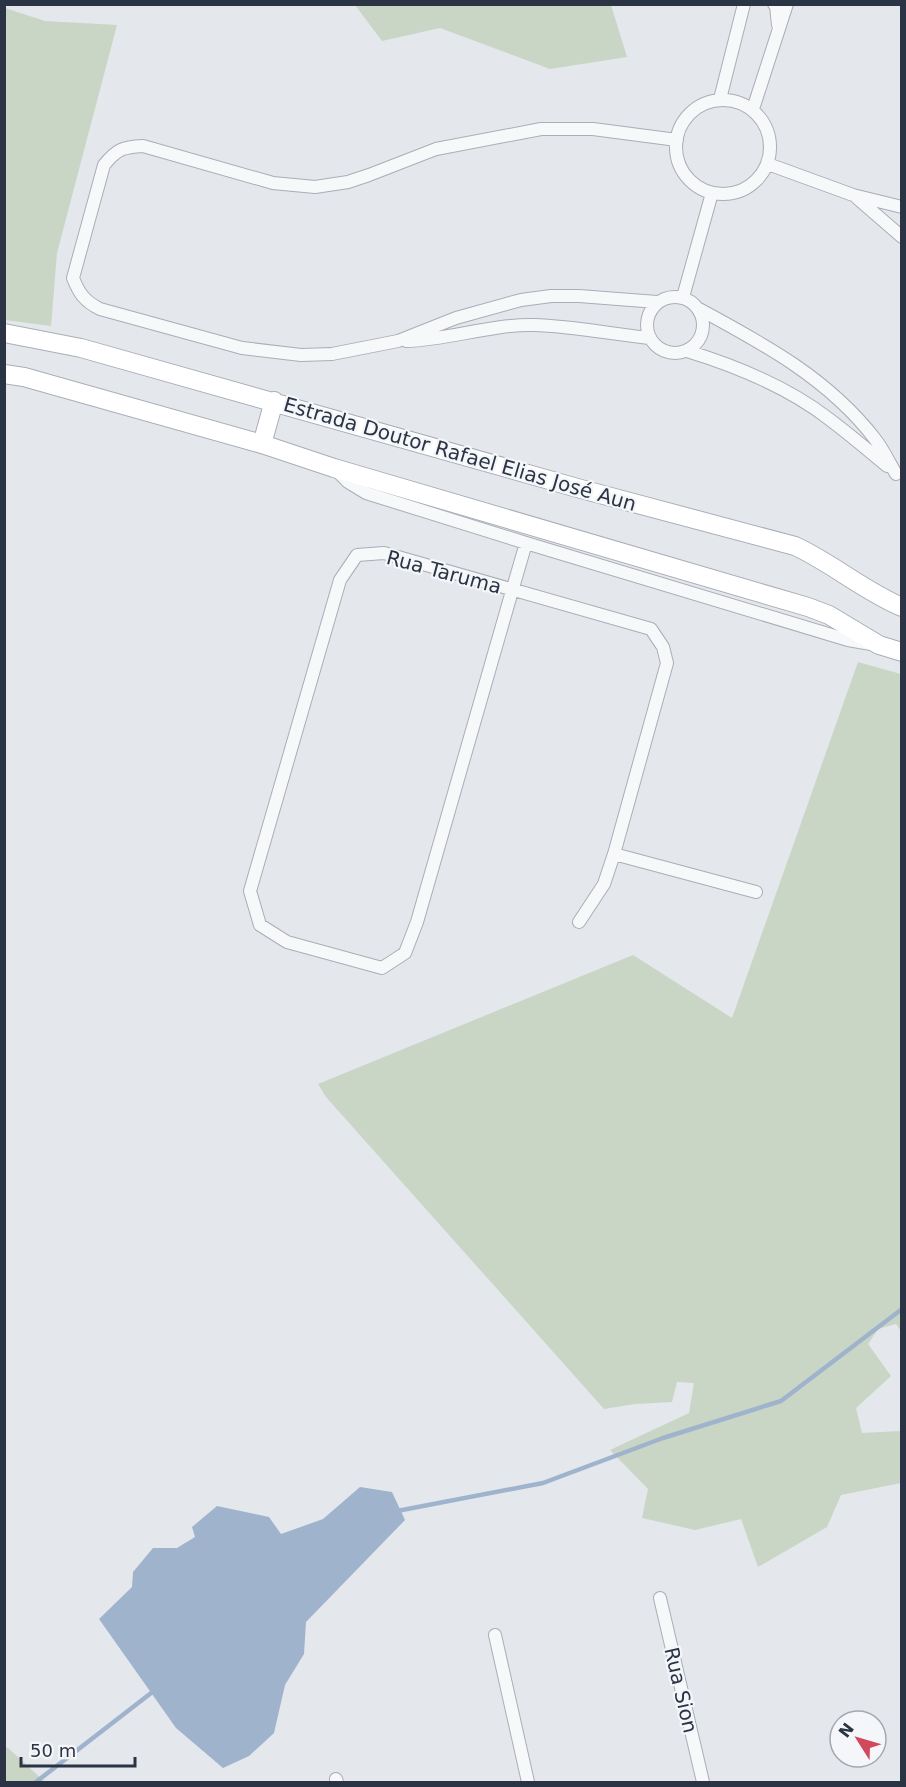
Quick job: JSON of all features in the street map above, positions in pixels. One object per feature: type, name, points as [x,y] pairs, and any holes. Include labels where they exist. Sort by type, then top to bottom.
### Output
[{"type":"main road","name":"Estrada Doutor Rafael Elias José Aun","points":[[4,333],[81,348],[581,489],[795,546],[820,558],[866,588],[902,607]]},
{"type":"main road","points":[[4,375],[24,377],[262,444],[334,468],[808,607],[829,615],[879,645],[902,652]]},
{"type":"main road","points":[[262,444],[274,401]]},
{"type":"street","points":[[720,99],[744,4]]},
{"type":"street","points":[[774,4],[778,32]]},
{"type":"street","points":[[753,109],[787,4]]},
{"type":"street","points":[[720,99],[732,100],[753,109],[766,125],[770,154],[768,164],[754,182],[745,189],[723,194],[712,193],[694,184],[687,177],[678,160],[676,140],[684,120],[691,112],[709,101],[720,99]]},
{"type":"street","points":[[649,338],[533,325],[479,330],[425,340],[398,341],[332,354],[301,355],[270,352],[206,339],[114,314],[87,303],[80,295],[73,278],[104,165],[114,153],[127,147],[143,146],[273,183],[315,187],[348,182],[436,149],[541,129],[593,129],[676,140]]},
{"type":"street","points":[[768,164],[854,195],[902,207]]},
{"type":"street","points":[[683,297],[712,193]]},
{"type":"street","points":[[854,195],[902,237]]},
{"type":"street","points":[[398,341],[456,318],[521,300],[551,296],[579,296],[657,302]]},
{"type":"street","points":[[665,297],[683,297],[699,309],[767,346],[826,388],[875,439],[899,476],[828,417],[788,392],[723,362],[687,351],[670,353],[659,349],[649,338],[646,325],[649,312],[657,302],[665,297]]},
{"type":"street","points":[[687,351],[699,340],[702,332],[704,324],[699,309]]},
{"type":"street","points":[[334,468],[348,482],[366,493],[848,640],[879,645]]},
{"type":"street","points":[[513,591],[526,543]]},
{"type":"street","name":"Rua Taruma","points":[[513,591],[417,922],[405,953],[382,968],[287,942],[260,925],[250,891],[340,580],[357,555],[384,553],[651,629],[663,647],[667,663],[614,854],[604,884],[579,922]]},
{"type":"street","points":[[614,854],[756,892]]},
{"type":"street","name":"Rua Sion","points":[[660,1598],[703,1782]]},
{"type":"street","points":[[495,1635],[528,1782]]},
{"type":"green space","points":[[355,5],[611,5],[627,57],[550,69],[440,28],[382,41]]},
{"type":"green space","points":[[5,8],[45,21],[117,25],[57,253],[51,326],[5,320]]},
{"type":"green space","points":[[858,662],[901,674],[901,1331],[896,1324],[878,1329],[868,1344],[891,1376],[856,1408],[862,1433],[901,1431],[901,1483],[841,1495],[827,1527],[758,1567],[741,1519],[695,1530],[642,1518],[648,1489],[610,1450],[689,1413],[694,1383],[677,1382],[672,1402],[604,1409],[326,1097],[318,1084],[633,955],[732,1018]]},
{"type":"green space","points":[[7,1747],[45,1782],[5,1782],[5,1750]]},
{"type":"water","points":[[360,1487],[392,1492],[405,1520],[306,1622],[304,1654],[285,1685],[274,1733],[249,1756],[223,1768],[176,1728],[99,1619],[132,1587],[133,1572],[153,1548],[177,1548],[195,1537],[192,1527],[217,1506],[269,1517],[281,1534],[323,1519]]},
{"type":"waterway","points":[[397,1511],[543,1483],[663,1438],[781,1401],[902,1309]]},
{"type":"waterway","points":[[36,1782],[155,1690]]}]
